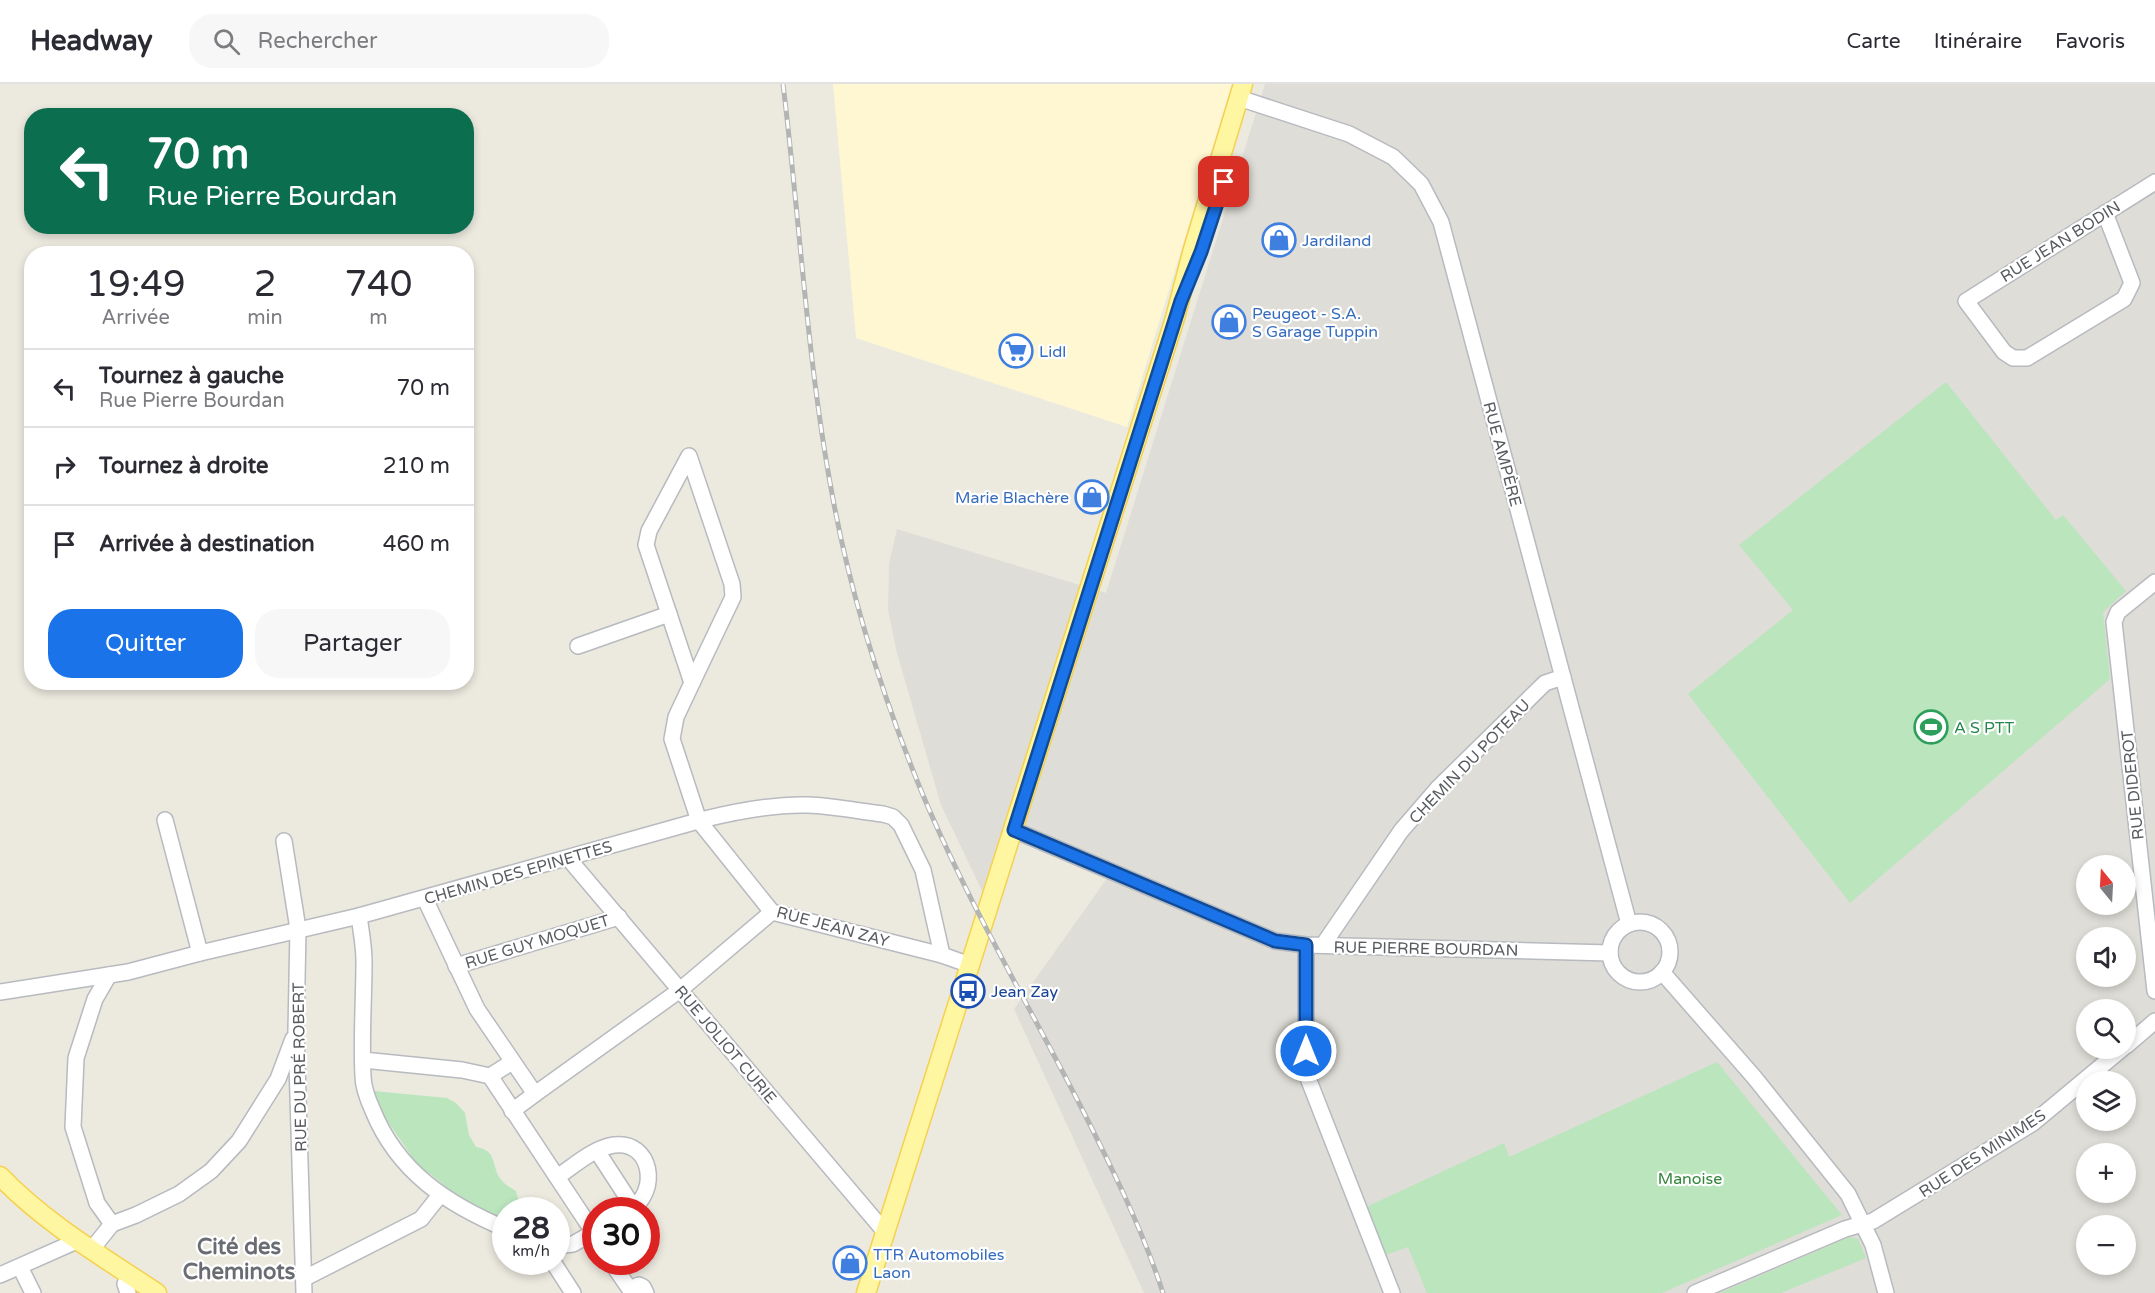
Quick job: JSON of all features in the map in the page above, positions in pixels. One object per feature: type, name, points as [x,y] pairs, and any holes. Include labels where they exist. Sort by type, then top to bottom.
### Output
[{"type":"main road","points":[[866,1293],[1178,310],[1201,252],[1243,100],[1255,84]]},
{"type":"main road","points":[[0,1176],[29,1203],[85,1245],[129,1284],[157,1293]]},
{"type":"street","name":"RUE AMPÈRE","points":[[1243,100],[1349,134],[1393,157],[1421,184],[1441,222],[1629,924]]},
{"type":"street","name":"RUE JEAN BODIN","points":[[2105,213],[2132,283],[2124,299],[2027,358],[2013,358],[2004,352],[1966,301],[2105,213],[2155,182]]},
{"type":"street","points":[[692,683],[647,552],[646,540],[689,456],[733,591],[733,597],[692,683],[675,717],[672,739],[699,821]]},
{"type":"street","name":"RUE DIDEROT","points":[[2155,582],[2118,612],[2114,622],[2155,991]]},
{"type":"street","points":[[578,646],[669,614]]},
{"type":"street","name":"CHEMIN DU POTEAU","points":[[1323,945],[1401,831],[1439,787],[1545,683],[1563,677]]},
{"type":"street","name":"CHEMIN DES EPINETTES","points":[[0,992],[128,972],[359,916],[731,813],[808,805],[883,814],[893,817],[901,825],[923,870],[942,955]]},
{"type":"street","points":[[165,819],[200,953]]},
{"type":"street","name":"RUE JEAN ZAY","points":[[699,821],[772,912],[942,955],[970,965]]},
{"type":"street","name":"RUE PIERRE BOURDAN","points":[[1014,830],[1275,941],[1306,945],[1610,953]]},
{"type":"street","name":"RUE DU PRÉ ROBERT","points":[[284,841],[298,929],[296,1031],[305,1286]]},
{"type":"street","name":"RUE JOLIOT CURIE","points":[[568,858],[885,1232]]},
{"type":"street","points":[[425,899],[477,1009],[535,1094]]},
{"type":"street","points":[[512,1111],[680,990],[772,912]]},
{"type":"street","points":[[359,916],[364,961],[364,1086],[377,1120],[385,1135],[414,1174],[440,1195],[492,1222]]},
{"type":"street","name":"RUE GUY MOQUET","points":[[456,966],[619,917]]},
{"type":"street","points":[[1649,923],[1666,938],[1669,945],[1669,958],[1662,972],[1647,981],[1629,980],[1615,970],[1610,953],[1612,940],[1629,924],[1649,923]]},
{"type":"street","points":[[1306,945],[1306,1073],[1392,1293]]},
{"type":"street","points":[[1662,972],[1776,1104],[1848,1194],[1879,1261],[1886,1293]]},
{"type":"street","points":[[109,975],[95,999],[76,1058],[73,1128],[97,1203],[112,1224]]},
{"type":"street","name":"RUE DES MINIMES","points":[[2136,1037],[2155,1021]]},
{"type":"street","points":[[0,1275],[20,1266],[85,1245],[112,1224],[179,1194],[211,1171],[239,1141],[278,1079],[296,1031]]},
{"type":"street","name":"RUE DES MINIMES","points":[[1695,1293],[1845,1229],[1873,1221],[2033,1123],[2110,1059]]},
{"type":"street","points":[[363,1060],[462,1070],[490,1076],[513,1062]]},
{"type":"street","points":[[490,1076],[582,1214]]},
{"type":"street","points":[[557,1177],[597,1151],[612,1146],[625,1146],[644,1158],[648,1170],[648,1189],[642,1197]]},
{"type":"street","points":[[597,1151],[625,1197]]},
{"type":"street","points":[[305,1286],[420,1219],[440,1195]]},
{"type":"street","points":[[20,1266],[33,1293]]},
{"type":"street","points":[[561,1275],[573,1293]]},
{"type":"street","points":[[624,1275],[641,1292]]},
{"type":"shaded area","points":[[833,84],[1232,84],[1127,427],[856,338]]},
{"type":"shaded area","points":[[1265,84],[2155,84],[2155,1293],[1144,1293],[1014,1009],[1108,877],[1006,835],[984,895],[941,805],[897,653],[888,610],[889,563],[897,529],[1106,593]]},
{"type":"green space","points":[[1946,382],[2056,520],[2063,515],[2126,591],[2103,612],[2110,679],[1850,903],[1688,694],[1793,610],[1739,545]]},
{"type":"green space","name":"Manoise","points":[[1717,1062],[1842,1215],[1662,1293],[1427,1293],[1408,1247],[1383,1256],[1364,1208],[1504,1143],[1509,1157]]},
{"type":"green space","points":[[374,1091],[447,1098],[456,1103],[465,1113],[469,1135],[476,1147],[490,1153],[498,1175],[516,1191],[518,1197],[492,1197],[492,1214],[442,1191],[444,1185],[429,1173],[425,1176],[416,1168],[417,1164],[374,1102]]},
{"type":"green space","points":[[1849,1237],[1858,1239],[1866,1258],[1781,1293],[1720,1293]]},
{"type":"railway","points":[[783,84],[810,344],[824,447],[840,535],[868,643],[904,748],[936,824],[975,905],[1114,1174],[1146,1245],[1163,1293]]},
{"type":"place","name":"Jardiland","points":[[1279,240]]},
{"type":"place","name":"Peugeot - S.A. S Garage Tuppin","points":[[1229,322]]},
{"type":"place","name":"Lidl","points":[[1016,351]]},
{"type":"place","name":"Marie Blachère","points":[[1092,497]]},
{"type":"place","name":"A S PTT","points":[[1931,727]]},
{"type":"place","name":"Jean Zay","points":[[968,991]]},
{"type":"place","name":"TTR Automobiles Laon","points":[[850,1263]]},
{"type":"district","name":"Cité des Cheminots","points":[[239,1258]]},
{"type":"route","points":[[1224,182],[1201,252],[1181,301],[1014,830],[1275,941],[1306,945],[1306,1051]]}]
